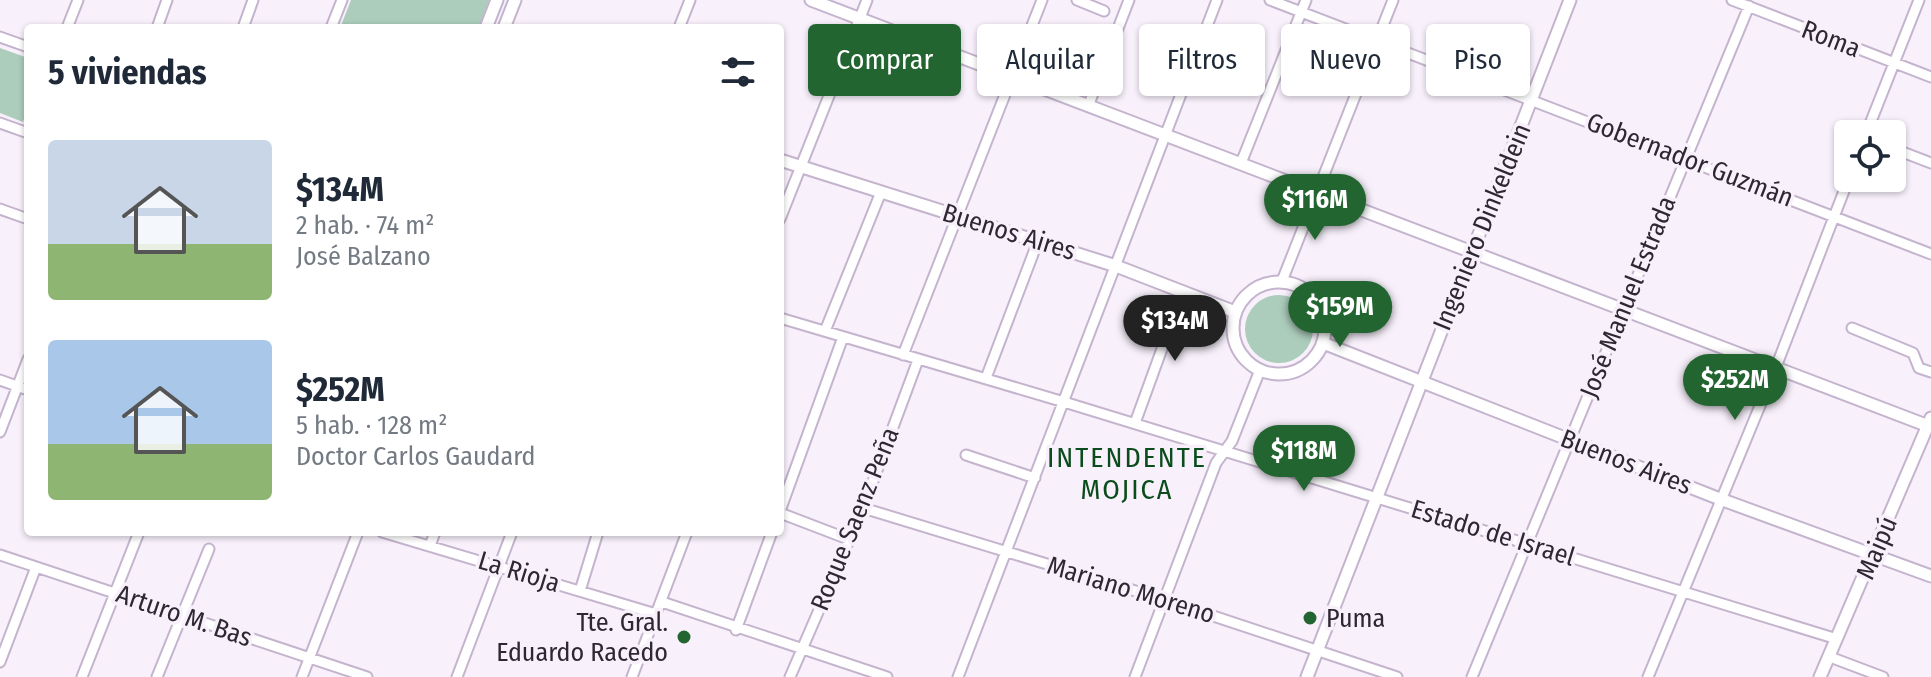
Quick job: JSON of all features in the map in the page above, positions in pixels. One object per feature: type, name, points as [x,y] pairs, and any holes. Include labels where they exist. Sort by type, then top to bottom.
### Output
[{"type":"main road","points":[[488,24],[497,0]]},
{"type":"main road","points":[[506,24],[515,0]]},
{"type":"main road","points":[[811,0],[977,63]]},
{"type":"main road","name":"Ingeniero Dinkeldein","points":[[1307,677],[1532,100],[1565,2]]},
{"type":"main road","points":[[1066,96],[1930,424]]},
{"type":"main road","name":"Buenos Aires","points":[[784,161],[1116,266],[1235,312]]},
{"type":"main road","points":[[1282,281],[1305,289],[1321,307],[1326,331],[1323,343],[1305,367],[1290,373],[1260,370],[1239,352],[1234,339],[1235,312],[1253,289],[1282,281]]},
{"type":"main road","name":"Buenos Aires","points":[[1323,343],[1720,499],[1931,576]]},
{"type":"main road","name":"Maipú","points":[[1820,677],[1930,424]]},
{"type":"street","points":[[69,24],[78,0]]},
{"type":"street","points":[[158,24],[167,0]]},
{"type":"street","points":[[244,24],[253,0]]},
{"type":"street","points":[[333,24],[342,0]]},
{"type":"street","points":[[681,24],[690,0]]},
{"type":"street","points":[[784,208],[867,0]]},
{"type":"street","points":[[1033,24],[1042,0]]},
{"type":"street","points":[[1077,0],[1104,11]]},
{"type":"street","points":[[1089,104],[1129,0]]},
{"type":"street","points":[[958,677],[1217,0]]},
{"type":"street","name":"Gobernador Guzmán","points":[[1270,0],[1335,24]]},
{"type":"street","points":[[1241,163],[1306,0]]},
{"type":"street","points":[[1384,24],[1393,0]]},
{"type":"street","points":[[1872,120],[1919,0]]},
{"type":"street","name":"Roma","points":[[1741,3],[1931,77]]},
{"type":"street","name":"José Manuel Estrada","points":[[1472,677],[1685,158],[1741,3]]},
{"type":"street","points":[[0,37],[24,46]]},
{"type":"street","name":"Gobernador Guzmán","points":[[1410,52],[1931,254]]},
{"type":"street","points":[[903,355],[1005,96]]},
{"type":"street","points":[[1282,281],[1355,96]]},
{"type":"street","points":[[0,123],[24,132]]},
{"type":"street","points":[[1906,153],[1931,163]]},
{"type":"street","points":[[825,331],[881,192]]},
{"type":"street","points":[[1648,677],[1776,367],[1843,192]]},
{"type":"street","points":[[0,209],[24,218]]},
{"type":"street","points":[[986,378],[1038,241]]},
{"type":"street","points":[[1135,423],[1183,291]]},
{"type":"street","name":"Estado de Israel","points":[[784,319],[1135,423],[1837,639]]},
{"type":"street","points":[[1852,328],[1913,353],[1919,368],[1931,372]]},
{"type":"street","points":[[784,501],[843,337]]},
{"type":"street","name":"Roque Saenz Peña","points":[[790,677],[863,508],[918,360]]},
{"type":"street","points":[[0,432],[24,369]]},
{"type":"street","points":[[1135,677],[1216,463],[1225,452],[1260,370]]},
{"type":"street","points":[[0,380],[24,389]]},
{"type":"street","points":[[966,455],[1035,478]]},
{"type":"street","name":"Mariano Moreno","points":[[863,508],[1165,600],[1397,677]]},
{"type":"street","points":[[784,514],[848,539]]},
{"type":"street","points":[[82,677],[137,536]]},
{"type":"street","points":[[302,677],[356,536]]},
{"type":"street","name":"La Rioja","points":[[396,536],[656,614]]},
{"type":"street","points":[[430,546],[434,536]]},
{"type":"street","points":[[457,677],[511,536]]},
{"type":"street","points":[[580,591],[597,536]]},
{"type":"street","points":[[632,677],[686,536]]},
{"type":"street","points":[[736,630],[771,536]]},
{"type":"street","points":[[157,677],[209,549]]},
{"type":"street","name":"Arturo M. Bas","points":[[0,555],[367,677]]},
{"type":"street","points":[[0,662],[36,567]]},
{"type":"street","points":[[662,602],[736,630],[887,677]]},
{"type":"street","points":[[1830,657],[1883,677]]},
{"type":"green space","points":[[351,0],[489,0],[480,24],[342,24]]},
{"type":"green space","points":[[0,48],[24,57],[24,119],[23,122],[0,113]]},
{"type":"green space","points":[[1279,295],[1303,305],[1313,329],[1303,353],[1279,363],[1255,353],[1245,329],[1255,305]]},
{"type":"place","name":"Puma","points":[[1310,618]]},
{"type":"place","name":"Tte. Gral. Eduardo Racedo","points":[[684,637]]},
{"type":"district","name":"INTENDENTE MOJICA","points":[[1127,473]]}]
